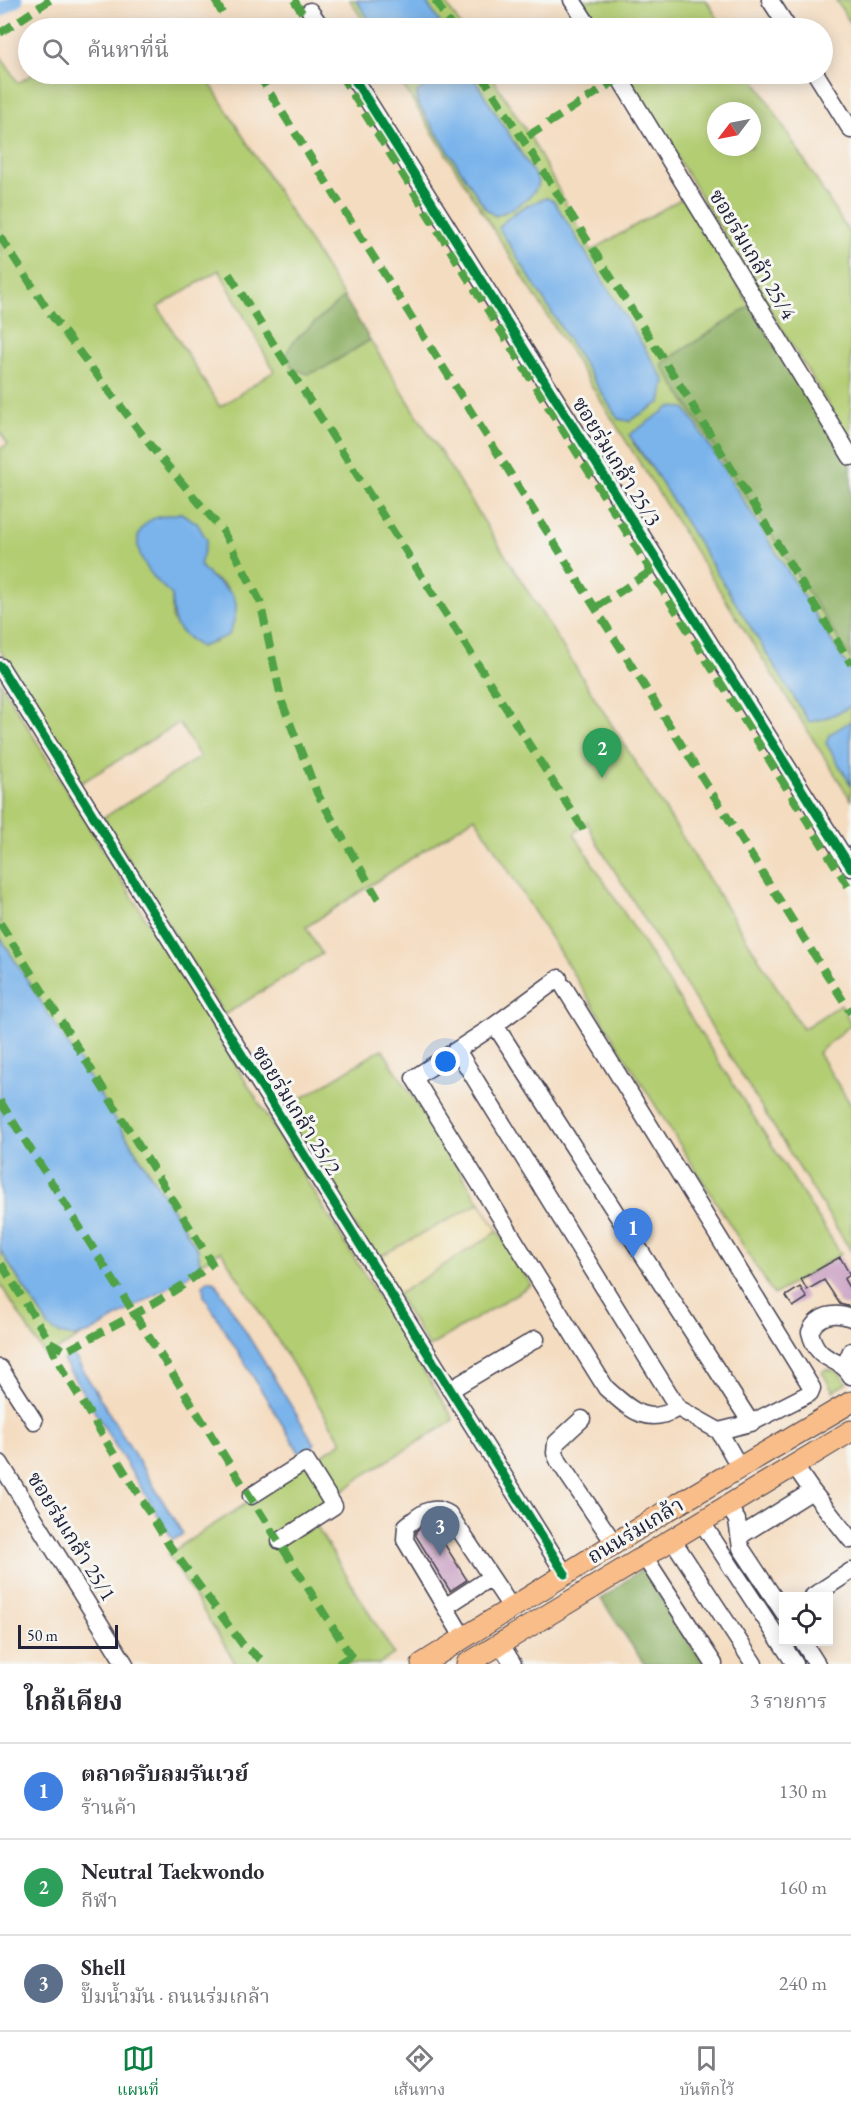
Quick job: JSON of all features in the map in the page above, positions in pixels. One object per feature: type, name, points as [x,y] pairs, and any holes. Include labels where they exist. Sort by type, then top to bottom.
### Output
[{"type":"main road","name":"ถนนร่มเกล้า","points":[[422,1664],[614,1543],[851,1402]]},
{"type":"main road","name":"ถนนร่มเกล้า","points":[[467,1664],[493,1653],[644,1556],[851,1431]]},
{"type":"street","points":[[572,0],[584,18]]},
{"type":"street","points":[[770,0],[782,18]]},
{"type":"street","points":[[310,10],[315,18]]},
{"type":"street","name":"ซอยร่มเกล้า 25/3","points":[[357,84],[851,868]]},
{"type":"street","name":"ซอยร่มเกล้า 25/4","points":[[623,84],[851,457]]},
{"type":"street","points":[[822,84],[851,130]]},
{"type":"street","name":"ซอยร่มเกล้า 25/2","points":[[0,666],[565,1574]]},
{"type":"street","points":[[678,1408],[666,1415],[647,1417],[629,1408],[606,1388],[414,1078],[561,983],[812,1388],[810,1394],[751,1423],[720,1431]]},
{"type":"street","points":[[495,1025],[751,1423]]},
{"type":"street","points":[[457,1050],[678,1408],[720,1431],[740,1468]]},
{"type":"street","points":[[850,1374],[819,1352],[810,1332],[814,1323],[829,1314],[851,1318]]},
{"type":"street","points":[[450,1390],[536,1339]]},
{"type":"street","points":[[850,1374],[847,1360],[851,1351]]},
{"type":"street","points":[[0,1368],[34,1421]]},
{"type":"street","points":[[582,1419],[556,1443],[555,1453],[614,1543]]},
{"type":"street","points":[[251,1496],[306,1461],[334,1506],[280,1541]]},
{"type":"street","name":"ซอยร่มเกล้า 25/1","points":[[0,1463],[125,1664]]},
{"type":"street","points":[[795,1465],[812,1491],[851,1540]]},
{"type":"street","points":[[740,1536],[812,1491]]},
{"type":"street","points":[[728,1506],[737,1520],[741,1548],[746,1559],[779,1607]]},
{"type":"street","points":[[463,1637],[404,1533],[406,1526],[428,1510],[436,1508],[449,1514],[511,1607]]},
{"type":"street","points":[[701,1521],[795,1664]]},
{"type":"street","points":[[672,1539],[754,1664]]},
{"type":"street","points":[[644,1556],[714,1664]]},
{"type":"street","points":[[819,1592],[851,1571]]},
{"type":"street","points":[[445,1607],[491,1577]]},
{"type":"street","points":[[805,1646],[817,1664]]},
{"type":"street","points":[[493,1653],[513,1664]]},
{"type":"green space","points":[[350,0],[356,0],[368,18],[362,18]]},
{"type":"green space","points":[[425,0],[444,0],[456,18],[437,18]]},
{"type":"green space","points":[[581,0],[706,0],[718,18],[592,18]]},
{"type":"green space","points":[[836,0],[851,0],[851,24]]},
{"type":"green space","points":[[0,55],[18,84],[210,84],[344,297],[294,341],[324,368],[370,340],[803,1029],[841,1004],[851,1024],[818,1053],[851,1105],[851,1251],[596,841],[587,822],[574,834],[841,1254],[774,1295],[475,817],[306,927],[322,954],[224,1015],[103,818],[200,757],[179,723],[81,783],[0,650],[0,449],[8,444],[0,432]],"holes":[[[219,270],[274,371],[220,407],[158,307]],[[181,513],[200,565],[207,574],[227,587],[216,642],[200,647],[181,632],[172,619],[172,595],[149,521]]]},
{"type":"green space","points":[[402,84],[429,84],[418,92],[417,102],[485,208],[495,216],[527,199],[539,182],[477,84],[496,84],[532,140],[591,251],[684,197],[750,306],[662,364],[851,659],[851,672],[692,418],[633,443],[656,474],[809,721],[823,719],[851,706],[851,721],[826,743],[851,785],[851,800]],"holes":[[[546,198],[554,201],[664,381],[661,402]]]},
{"type":"green space","points":[[632,84],[757,84],[851,236],[851,442]]},
{"type":"green space","points":[[344,297],[370,340],[324,368],[308,374],[293,369],[286,353],[294,341]]},
{"type":"green space","points":[[750,306],[851,466],[851,659],[661,364]]},
{"type":"green space","points":[[0,682],[454,1420],[364,1475],[310,1516],[394,1654],[379,1664],[236,1664],[168,1554],[342,1442],[221,1251],[200,1264],[198,1249],[0,937]]},
{"type":"green space","points":[[382,1049],[480,1203],[375,1259],[283,1110]]},
{"type":"green space","points":[[498,1231],[531,1285],[429,1347],[397,1295]]},
{"type":"green space","points":[[0,1250],[49,1327],[75,1338],[81,1336],[46,1357],[0,1284]]},
{"type":"green space","points":[[826,1369],[838,1372],[847,1383],[833,1391],[822,1372]]},
{"type":"green space","points":[[642,1569],[704,1664],[644,1664],[601,1599]]},
{"type":"sand","points":[[480,1203],[498,1231],[397,1295],[375,1259]]},
{"type":"water","points":[[356,0],[425,0],[437,18],[368,18]]},
{"type":"water","points":[[429,84],[477,84],[539,182],[532,194],[515,207],[495,216],[485,208],[417,102],[417,92]]},
{"type":"water","points":[[547,198],[554,201],[665,381],[661,402],[629,421],[618,419],[499,228],[520,209]]},
{"type":"water","points":[[670,407],[685,408],[692,418],[851,672],[851,706],[831,716],[809,722],[656,474],[629,435]]},
{"type":"water","points":[[181,513],[197,523],[207,540],[200,565],[235,599],[234,619],[229,635],[200,647],[180,631],[174,621],[172,595],[149,571],[139,550],[138,540],[141,530],[149,521]]},
{"type":"water","points":[[851,721],[851,785],[826,743],[830,734]]},
{"type":"water","points":[[0,937],[198,1250],[200,1265],[186,1277],[84,1335],[63,1335],[49,1327],[0,1250]]},
{"type":"water","points":[[209,1280],[215,1282],[314,1443],[312,1451],[302,1457],[204,1296],[203,1285]]},
{"type":"water","points":[[73,1354],[183,1534],[173,1540],[63,1360]]},
{"type":"building","points":[[840,1257],[850,1275],[844,1279],[851,1291],[851,1307],[840,1304],[824,1280],[807,1290],[801,1279]]},
{"type":"building","points":[[800,1287],[807,1298],[793,1307],[786,1296]]},
{"type":"building","points":[[430,1521],[467,1580],[450,1591],[416,1536],[416,1531]]},
{"type":"waterway","points":[[0,10],[16,0]]},
{"type":"marked path","points":[[23,18],[50,0]]},
{"type":"marked path","points":[[215,0],[225,18]]},
{"type":"marked path","points":[[294,0],[306,18]]},
{"type":"marked path","points":[[435,0],[446,18]]},
{"type":"marked path","points":[[0,33],[18,21]]},
{"type":"marked path","points":[[264,84],[851,1013]]},
{"type":"marked path","points":[[346,84],[851,891]]},
{"type":"marked path","points":[[487,84],[685,393],[851,664]]},
{"type":"marked path","points":[[528,136],[610,84]]},
{"type":"marked path","points":[[0,236],[49,312],[154,450],[223,531],[260,601],[282,702],[317,793],[378,899]]},
{"type":"marked path","points":[[229,274],[585,832]]},
{"type":"marked path","points":[[597,607],[651,571]]},
{"type":"marked path","points":[[0,923],[212,1263],[162,1299],[66,1351],[50,1342],[0,1262]]},
{"type":"marked path","points":[[0,1101],[356,1664]]},
{"type":"marked path","points":[[50,1342],[57,1360],[169,1545],[243,1645],[267,1664]]},
{"type":"marked path","points":[[338,1664],[350,1656]]},
{"type":"cycle path","points":[[357,84],[851,868]]},
{"type":"cycle path","points":[[0,666],[565,1574]]},
{"type":"place","name":"Neutral Taekwondo","points":[[602,778]]},
{"type":"place","name":"ตลาดรับลมรันเวย์","points":[[633,1258]]},
{"type":"place","name":"Shell","points":[[440,1556]]}]
